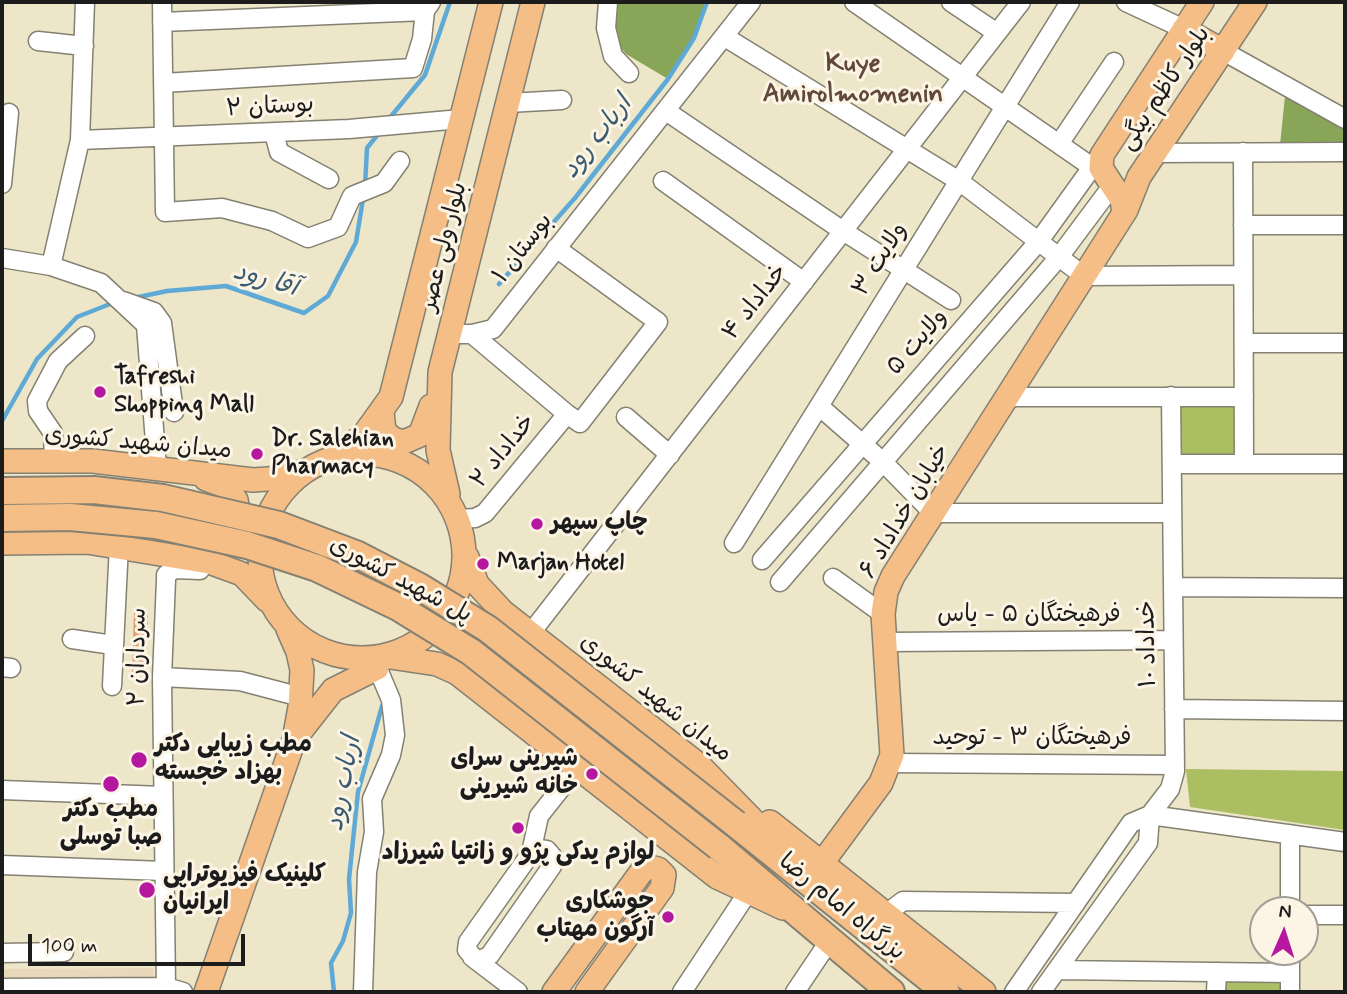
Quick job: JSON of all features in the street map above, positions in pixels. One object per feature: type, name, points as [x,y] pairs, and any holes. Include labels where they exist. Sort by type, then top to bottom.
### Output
[{"type":"highway","name":"پل شهید کشوری","points":[[2,491],[93,490],[163,498],[270,523],[358,555],[420,587],[488,629],[736,824]]},
{"type":"highway","name":"پل شهید کشوری","points":[[2,518],[70,516],[156,525],[247,545],[317,568],[398,607],[471,652],[710,855]]},
{"type":"highway","name":"بزرگراه امام رضا","points":[[736,824],[946,992]]},
{"type":"highway","name":"بزرگراه امام رضا","points":[[710,855],[802,916],[891,992]]},
{"type":"main road","name":"بلوار ولی عصر","points":[[314,466],[356,442],[382,412],[393,388],[491,2]]},
{"type":"main road","name":"بلوار ولی عصر","points":[[455,513],[439,460],[440,372],[461,334],[508,103],[533,2]]},
{"type":"main road","name":"بلوار کاظم بیگی","points":[[1125,211],[1122,200],[1098,159],[1202,2]]},
{"type":"main road","name":"بلوار کاظم بیگی","points":[[1125,211],[1141,174],[1255,2]]},
{"type":"main road","points":[[1184,29],[1223,51]]},
{"type":"main road","points":[[1112,186],[1141,174]]},
{"type":"main road","name":"خیابان خداداد ۶","points":[[822,863],[881,783],[890,763],[893,739],[883,614],[889,584],[1125,211]]},
{"type":"main road","points":[[382,412],[382,426],[388,436],[398,441],[415,439],[424,429],[440,372]]},
{"type":"main road","name":"میدان شهید کشوری","points":[[2,461],[54,459],[168,469],[253,481],[282,478],[355,454],[394,459],[428,477],[455,513],[472,575],[503,612],[699,765],[823,893]]},
{"type":"main road","name":"میدان شهید کشوری","points":[[279,614],[261,572],[263,530],[281,494],[314,466]]},
{"type":"main road","points":[[157,552],[207,553],[217,550],[230,540],[238,525],[236,500],[225,486],[168,469]]},
{"type":"main road","name":"میدان شهید کشوری","points":[[2,543],[51,541],[119,545],[209,562],[242,574],[296,633],[322,650],[376,660],[437,664],[466,680],[578,767],[710,855],[717,877],[802,916]]},
{"type":"main road","name":"میدان شهید کشوری","points":[[376,660],[412,644],[444,617],[461,582],[464,543]]},
{"type":"main road","points":[[466,680],[450,655],[453,628],[474,610],[493,608],[503,612]]},
{"type":"main road","points":[[205,992],[294,740],[301,696],[300,661],[279,614]]},
{"type":"main road","points":[[294,740],[333,690],[376,660]]},
{"type":"main road","points":[[699,765],[984,992]]},
{"type":"main road","points":[[587,992],[679,864],[710,855]]},
{"type":"main road","points":[[554,992],[642,871],[650,867],[659,869],[664,876],[662,888]]},
{"type":"main road","points":[[912,965],[959,992]]},
{"type":"street","points":[[51,266],[80,141],[85,2]]},
{"type":"street","points":[[162,2],[165,212],[222,208],[272,221],[309,238],[338,227],[352,196],[384,183],[400,161]]},
{"type":"street","points":[[608,2],[606,28],[613,56],[629,73]]},
{"type":"street","name":"بوستان ۱","points":[[461,334],[493,329],[751,2]]},
{"type":"street","points":[[854,2],[1059,144],[1098,159]]},
{"type":"street","points":[[951,2],[997,33]]},
{"type":"street","name":"خداداد ۴","points":[[530,634],[1021,2]]},
{"type":"street","name":"ولایت ۳","points":[[734,543],[1070,2]]},
{"type":"street","points":[[1126,2],[1184,29]]},
{"type":"street","points":[[162,22],[266,10],[428,6],[414,68],[163,83]]},
{"type":"street","points":[[725,37],[959,181],[1084,276],[1243,275]]},
{"type":"street","points":[[38,41],[84,46]]},
{"type":"street","points":[[1223,51],[1345,119]]},
{"type":"street","points":[[1059,144],[1114,62]]},
{"type":"street","points":[[508,103],[562,100]]},
{"type":"street","points":[[666,111],[843,231],[951,300]]},
{"type":"street","points":[[2,184],[9,113]]},
{"type":"street","name":"بوستان ۲","points":[[80,141],[349,129],[461,119]]},
{"type":"street","points":[[274,133],[279,152],[328,179]]},
{"type":"street","points":[[1243,152],[1244,464]]},
{"type":"street","points":[[1155,153],[1345,152]]},
{"type":"street","name":"ولایت ۵","points":[[762,560],[1039,241],[1098,159]]},
{"type":"street","points":[[663,181],[804,282]]},
{"type":"street","name":"ولایت ۵","points":[[780,582],[1059,257],[1112,186]]},
{"type":"street","points":[[1243,225],[1345,225]]},
{"type":"street","name":"خداداد ۲","points":[[455,513],[475,518],[485,513],[567,414],[580,423],[658,323],[555,248]]},
{"type":"street","points":[[2,258],[51,266],[102,283],[146,325],[168,469]]},
{"type":"street","points":[[124,304],[142,305],[154,312],[162,323],[174,412]]},
{"type":"street","points":[[461,334],[567,414]]},
{"type":"street","points":[[54,459],[53,433],[38,411],[37,401],[58,361],[85,336]]},
{"type":"street","points":[[1244,344],[1345,343]]},
{"type":"street","name":"خداداد ۱۰","points":[[1041,992],[1147,843],[1150,815],[1173,784],[1171,396]]},
{"type":"street","points":[[1007,397],[1244,397]]},
{"type":"street","points":[[819,406],[863,443],[933,513],[1172,513]]},
{"type":"street","points":[[626,417],[670,455]]},
{"type":"street","points":[[1172,464],[1345,464]]},
{"type":"street","points":[[111,686],[119,545]]},
{"type":"street","name":"سرداران ۲","points":[[174,990],[164,871],[162,677],[166,575],[180,568],[242,574]]},
{"type":"street","points":[[833,578],[883,614]]},
{"type":"street","points":[[1173,587],[1345,588]]},
{"type":"street","points":[[72,639],[113,645]]},
{"type":"street","name":"فرهیختگان ۵ - یاس","points":[[885,642],[1173,640]]},
{"type":"street","points":[[363,992],[367,872],[374,832],[372,799],[391,755],[395,728],[391,700],[376,660]]},
{"type":"street","points":[[162,677],[240,681],[301,696]]},
{"type":"street","points":[[1174,709],[1345,711]]},
{"type":"street","name":"فرهیختگان ۳ - توحید","points":[[890,763],[1175,765]]},
{"type":"street","points":[[518,992],[472,957],[467,950],[468,942],[531,853],[539,816],[578,767]]},
{"type":"street","points":[[2,790],[163,796]]},
{"type":"street","points":[[1150,815],[1345,842]]},
{"type":"street","name":"خداداد ۱۰","points":[[1014,992],[1131,823],[1150,815]]},
{"type":"street","points":[[1290,834],[1290,896]]},
{"type":"street","points":[[472,957],[483,960],[490,955],[550,870],[553,857],[547,850],[538,849],[531,853]]},
{"type":"street","points":[[2,865],[164,871]]},
{"type":"street","points":[[682,992],[748,892]]},
{"type":"street","points":[[886,914],[903,901],[1076,903]]},
{"type":"street","points":[[1319,915],[1345,915]]},
{"type":"street","points":[[794,992],[830,940]]},
{"type":"street","points":[[2,953],[64,952]]},
{"type":"street","points":[[1290,966],[1290,992]]},
{"type":"street","points":[[1057,970],[1290,972]]},
{"type":"street","points":[[1216,992],[1217,972]]},
{"type":"street","points":[[2,988],[174,990]]},
{"type":"shaded area","points":[[154,968],[152,992],[2,992],[2,969]]},
{"type":"green space","points":[[608,2],[707,2],[693,40],[668,79],[626,54],[608,33]]},
{"type":"green space","points":[[1285,96],[1345,128],[1345,148],[1280,145]]},
{"type":"green space","points":[[1236,403],[1236,455],[1179,456],[1178,404]]},
{"type":"green space","points":[[1186,769],[1345,771],[1345,830],[1190,807]]},
{"type":"green space","points":[[1226,982],[1280,982],[1280,992],[1226,992]]},
{"type":"building","points":[[134,613],[148,614],[146,673],[132,673]]},
{"type":"waterway","name":"آقا رود","points":[[388,120],[425,75],[450,2]]},
{"type":"waterway","name":"ارباب رود","points":[[499,284],[575,198],[668,79],[694,38],[707,2]]},
{"type":"waterway","name":"آقا رود","points":[[365,186],[367,148],[379,133]]},
{"type":"waterway","name":"آقا رود","points":[[134,298],[167,291],[226,286],[304,313],[328,296],[356,242],[363,199]]},
{"type":"waterway","name":"آقا رود","points":[[2,421],[37,359],[77,317],[115,302]]},
{"type":"waterway","name":"ارباب رود","points":[[334,992],[331,963],[343,941],[351,913],[349,879],[358,792],[382,706]]},
{"type":"place","name":"Tafreshi Shopping Mall","points":[[100,392]]},
{"type":"place","name":"Dr. Salehian Pharmacy","points":[[257,454]]},
{"type":"place","name":"چاپ سپهر","points":[[537,524]]},
{"type":"place","name":"Marjan Hotel","points":[[483,564]]},
{"type":"place","name":"مطب زیبایی دکتر بهزاد خجسته","points":[[139,760]]},
{"type":"place","name":"شیرینی سرای خانه شیرینی","points":[[592,774]]},
{"type":"place","name":"مطب دکتر صبا توسلی","points":[[111,784]]},
{"type":"place","name":"لوازم یدکی پژو و زانتیا شیرزاد","points":[[518,828]]},
{"type":"place","name":"کلینیک فیزیوتراپی ایرانیان","points":[[147,890]]},
{"type":"place","name":"جوشکاری آرگون مهتاب","points":[[668,917]]},
{"type":"district","name":"Kuye Amirolmomenin","points":[[853,81]]}]
